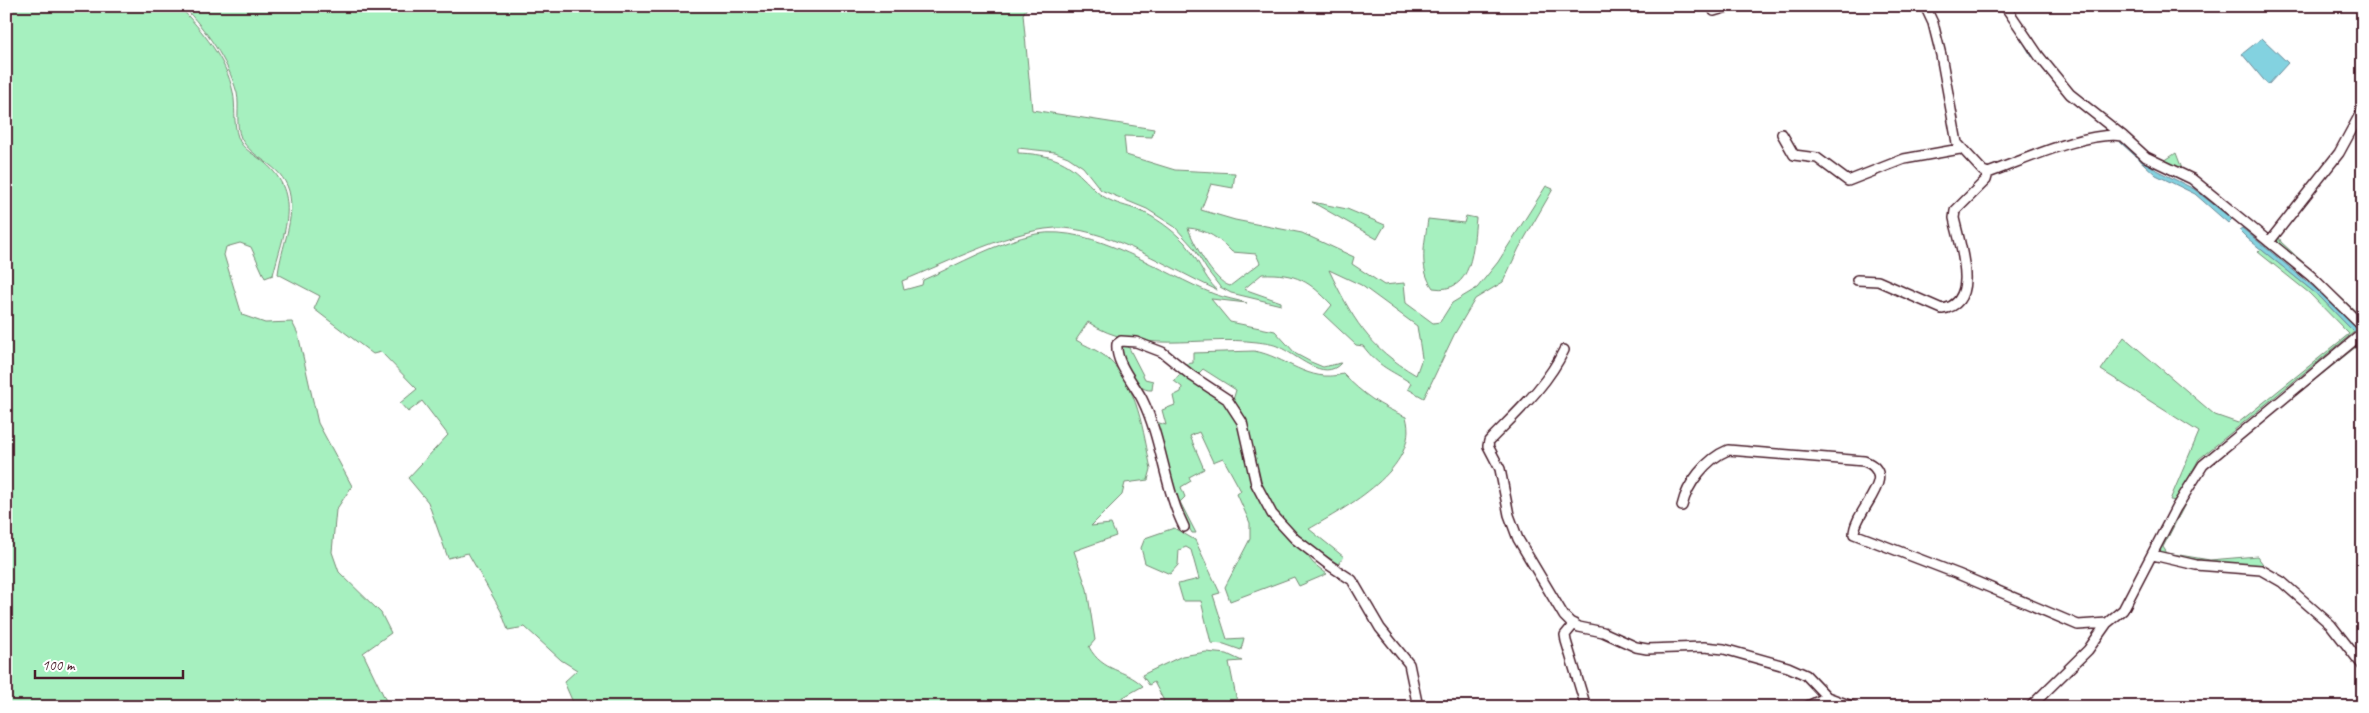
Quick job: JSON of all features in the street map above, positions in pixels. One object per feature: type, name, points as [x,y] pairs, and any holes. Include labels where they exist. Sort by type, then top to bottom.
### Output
[{"type":"street","points":[[1714,11],[1731,6]]},
{"type":"street","points":[[1925,6],[1941,55],[1955,136],[1960,149],[1983,172],[1988,173],[2095,137],[2123,136]]},
{"type":"street","points":[[2005,6],[2039,56],[2070,94],[2146,157],[2192,179],[2321,285],[2363,327]]},
{"type":"street","points":[[2268,242],[2339,153],[2363,109]]},
{"type":"street","points":[[1782,134],[1794,155],[1817,158],[1848,181],[1904,159],[1960,149]]},
{"type":"street","points":[[1856,280],[1878,281],[1942,309],[1954,304],[1963,290],[1966,279],[1954,218],[1955,211],[1986,180],[1988,173]]},
{"type":"street","points":[[2030,707],[2088,650],[2107,623],[2123,610],[2176,508],[2202,465],[2363,333]]},
{"type":"street","points":[[1184,528],[1173,504],[1156,440],[1143,401],[1120,362],[1117,344],[1121,341],[1136,342],[1162,352],[1192,376],[1227,399],[1242,422],[1256,484],[1267,505],[1296,539],[1328,565],[1352,580],[1380,628],[1409,664],[1418,707]]},
{"type":"street","points":[[1564,350],[1557,364],[1518,413],[1489,441],[1488,446],[1500,469],[1509,515],[1524,551],[1557,607],[1574,624],[1603,632],[1642,648],[1704,647],[1724,649],[1799,670],[1827,697],[1854,707]]},
{"type":"street","points":[[1682,506],[1690,484],[1720,453],[1728,450],[1864,460],[1873,464],[1878,470],[1879,482],[1856,525],[1854,534],[1958,574],[2078,625],[2107,623]]},
{"type":"street","points":[[2153,554],[2196,565],[2261,570],[2282,582],[2331,625],[2363,666]]},
{"type":"street","points":[[1574,624],[1565,635],[1586,707]]},
{"type":"street","points":[[1806,707],[1827,697]]},
{"type":"green space","points":[[6,6],[179,6],[219,56],[230,80],[233,92],[236,132],[240,141],[246,149],[277,175],[284,188],[287,202],[285,230],[273,275],[265,278],[251,247],[240,243],[226,247],[224,255],[242,315],[265,323],[292,322],[298,334],[318,423],[352,486],[336,510],[332,552],[339,572],[381,613],[391,633],[363,653],[389,707],[6,707]]},
{"type":"green space","points":[[183,6],[1028,6],[1023,14],[1032,110],[1154,129],[1152,137],[1124,136],[1126,155],[1175,170],[1235,173],[1233,188],[1211,184],[1201,210],[1235,220],[1302,233],[1354,257],[1352,264],[1384,285],[1404,283],[1406,303],[1433,323],[1440,322],[1452,303],[1477,288],[1498,262],[1546,186],[1553,189],[1519,248],[1503,282],[1475,299],[1454,335],[1424,398],[1408,389],[1411,383],[1380,364],[1363,346],[1356,345],[1324,315],[1332,305],[1309,284],[1284,275],[1262,274],[1244,289],[1281,302],[1281,305],[1231,293],[1220,287],[1193,247],[1175,227],[1147,209],[1101,190],[1083,167],[1068,157],[1055,152],[1018,148],[1018,153],[1045,156],[1061,162],[1076,171],[1102,196],[1138,210],[1163,224],[1185,243],[1217,290],[1122,243],[1102,236],[1063,228],[1025,233],[982,247],[902,281],[904,290],[922,285],[923,280],[1007,242],[1036,234],[1058,233],[1081,236],[1127,253],[1214,294],[1247,303],[1211,299],[1230,322],[1275,331],[1296,354],[1311,362],[1323,367],[1341,363],[1327,370],[1318,369],[1277,346],[1269,344],[1235,341],[1148,341],[1127,338],[1107,332],[1088,322],[1076,340],[1105,356],[1126,382],[1138,410],[1151,469],[1148,480],[1125,483],[1122,495],[1091,526],[1111,524],[1116,536],[1074,551],[1087,589],[1095,640],[1089,647],[1101,662],[1136,680],[1143,686],[1106,707],[575,707],[564,682],[577,670],[561,660],[525,627],[508,630],[501,611],[468,553],[448,558],[428,502],[408,478],[448,435],[422,401],[408,412],[400,403],[417,389],[381,352],[373,354],[314,309],[320,296],[278,274],[291,212],[289,191],[280,174],[252,152],[241,138],[238,127],[238,98],[233,80],[215,46]],"holes":[[[1188,228],[1201,230],[1212,235],[1232,252],[1256,254],[1260,263],[1230,286],[1224,283],[1211,270],[1199,252]],[[1329,270],[1361,285],[1417,326],[1422,358],[1416,375],[1385,354],[1363,330]]]},
{"type":"green space","points":[[2176,153],[2184,174],[2161,163]]},
{"type":"green space","points":[[1312,202],[1347,209],[1385,225],[1377,239]]},
{"type":"green space","points":[[1466,216],[1476,218],[1469,266],[1457,284],[1446,288],[1433,288],[1425,272],[1424,263],[1424,246],[1428,219],[1464,223]]},
{"type":"green space","points":[[2278,234],[2281,242],[2363,318],[2363,324],[2274,242]]},
{"type":"green space","points":[[2261,249],[2320,297],[2354,332],[2199,459],[2176,501],[2170,500],[2199,432],[2101,370],[2124,337],[2215,415],[2238,423],[2349,334],[2309,293],[2258,252]]},
{"type":"green space","points":[[2361,339],[2363,348],[2357,346],[2209,465],[2194,487],[2163,547],[2167,553],[2210,560],[2257,556],[2268,571],[2163,554],[2159,548],[2198,473]]},
{"type":"green space","points":[[1127,344],[1145,379],[1153,381],[1152,390],[1140,386],[1130,374],[1119,346]]},
{"type":"green space","points":[[1254,351],[1319,375],[1343,374],[1372,399],[1406,417],[1408,436],[1402,453],[1391,469],[1377,484],[1359,498],[1309,529],[1344,557],[1338,564],[1294,532],[1275,512],[1268,501],[1257,472],[1246,420],[1233,400],[1236,390],[1203,369],[1197,375],[1183,364],[1193,363],[1193,353]]},
{"type":"green space","points":[[1179,375],[1186,375],[1227,403],[1237,417],[1242,433],[1252,484],[1313,563],[1327,574],[1299,586],[1294,577],[1230,601],[1225,587],[1250,539],[1250,523],[1237,494],[1241,491],[1223,458],[1213,462],[1199,432],[1190,436],[1204,469],[1189,477],[1191,481],[1181,487],[1185,497],[1180,502],[1196,533],[1192,533],[1178,509],[1156,422],[1166,425],[1162,410],[1175,405],[1173,396],[1181,392],[1182,387],[1174,381]]},
{"type":"green space","points":[[1174,528],[1195,540],[1220,593],[1213,595],[1227,639],[1244,638],[1241,650],[1224,644],[1211,643],[1201,601],[1183,601],[1178,584],[1199,579],[1191,550],[1186,547],[1179,550],[1178,565],[1170,574],[1145,563],[1141,548],[1145,538]]},
{"type":"green space","points":[[1206,652],[1227,654],[1242,661],[1229,662],[1238,707],[1154,707],[1164,701],[1154,682],[1149,685],[1142,675],[1182,656]]},
{"type":"water","points":[[2001,6],[2035,55],[2032,57]]},
{"type":"water","points":[[2262,38],[2288,63],[2268,85],[2242,54]]},
{"type":"water","points":[[2120,142],[2123,142],[2156,170],[2194,189],[2232,219],[2228,223],[2195,194],[2156,175]]},
{"type":"water","points":[[2242,228],[2322,294],[2357,329],[2354,332],[2320,297],[2247,238],[2239,230]]}]
